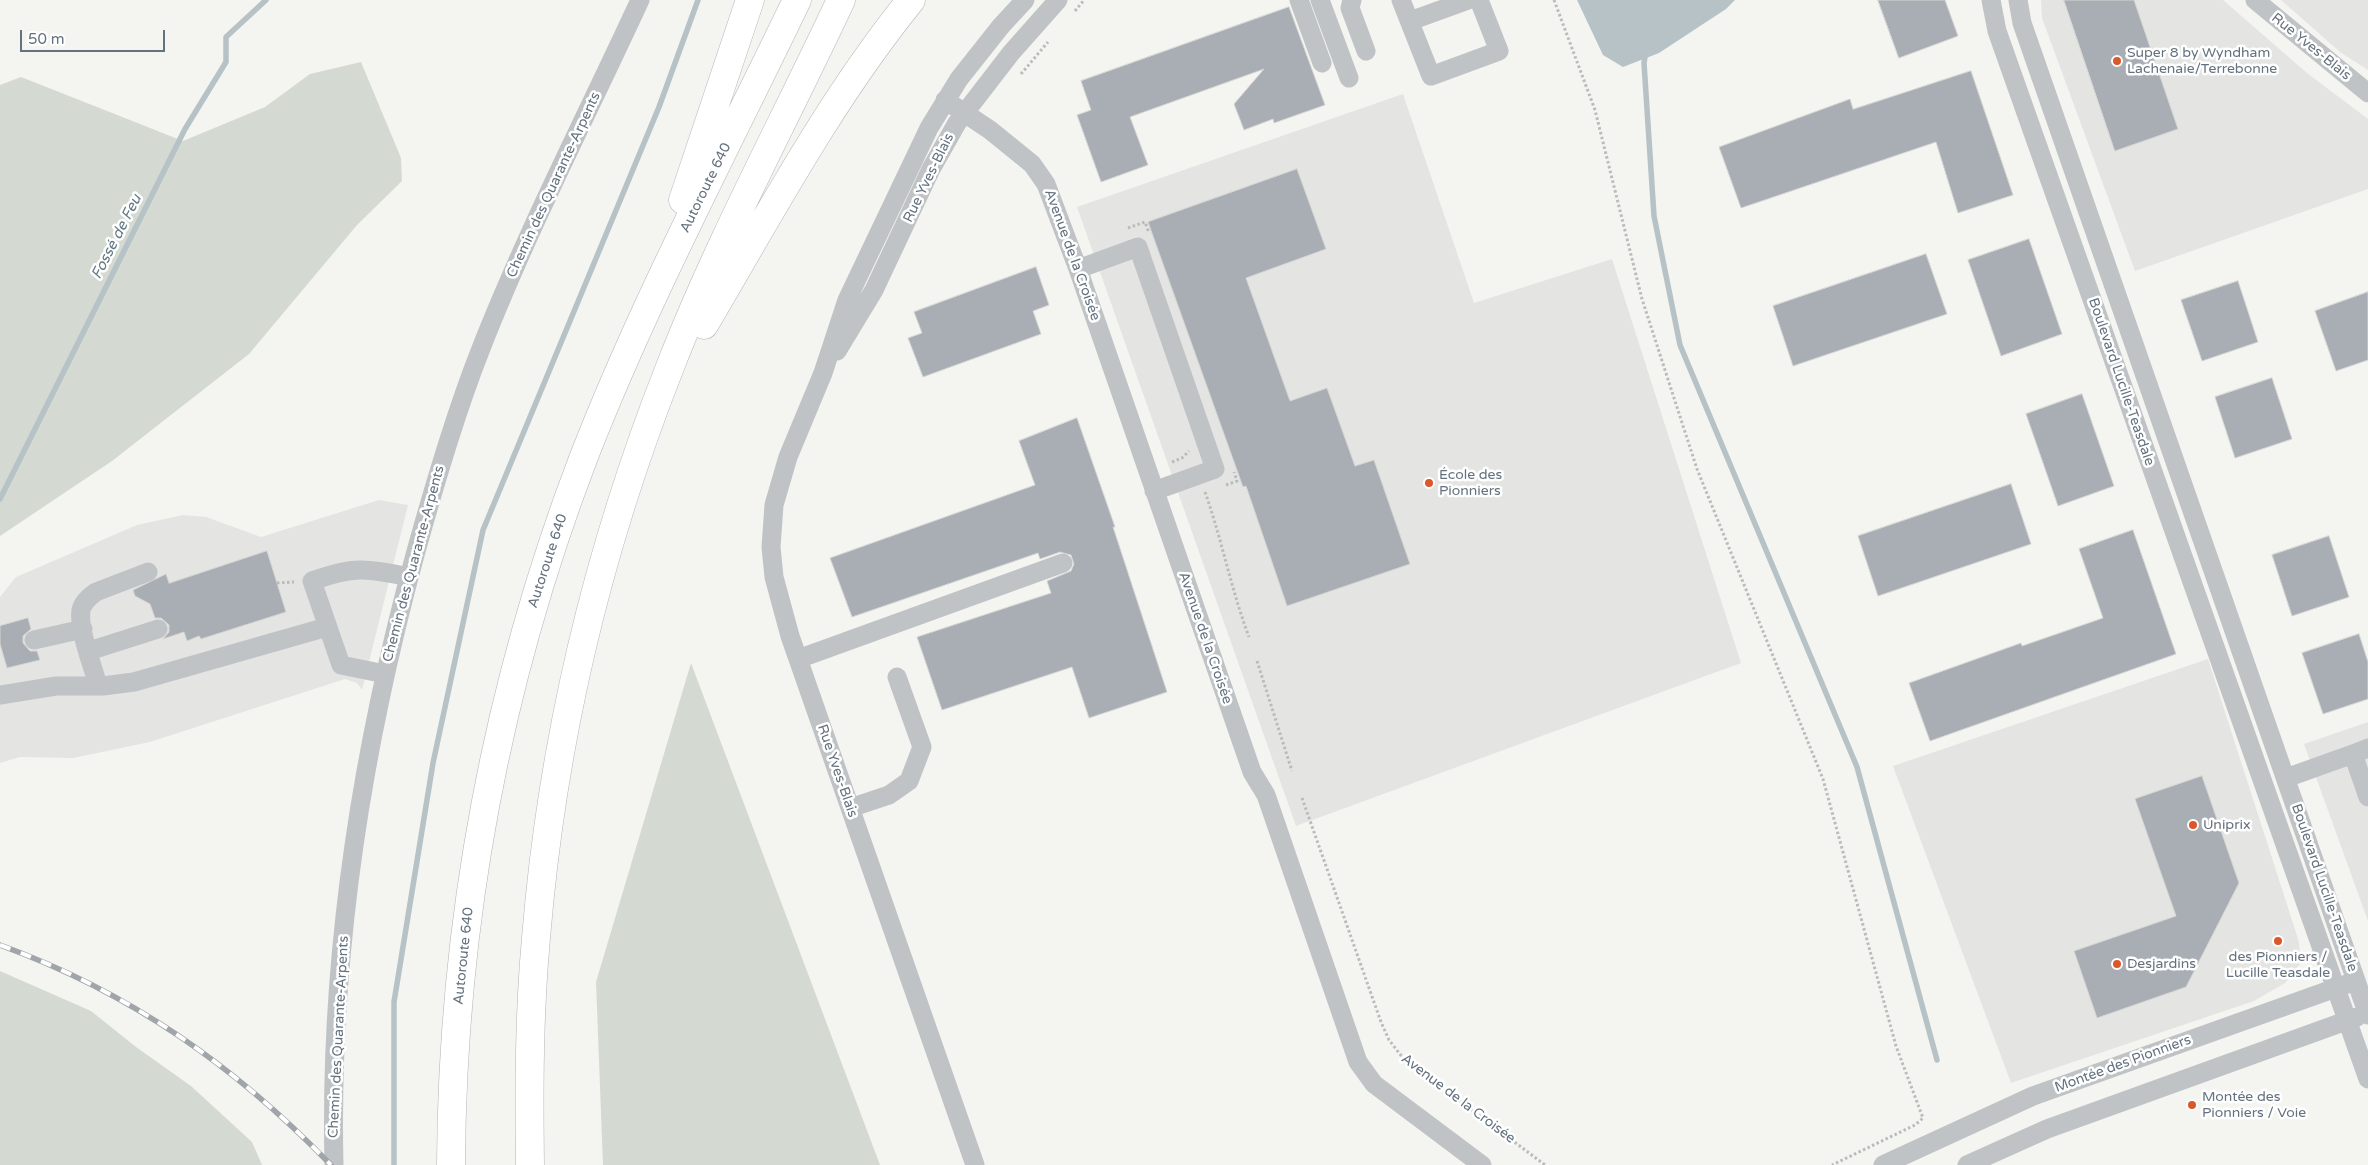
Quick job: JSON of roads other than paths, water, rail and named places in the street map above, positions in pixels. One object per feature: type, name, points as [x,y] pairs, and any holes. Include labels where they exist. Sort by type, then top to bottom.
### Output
[{"type":"highway","points":[[641,327],[750,0]]},
{"type":"highway","name":"Autoroute 640","points":[[451,1165],[457,1028],[465,937],[487,794],[529,619],[566,506],[596,427],[641,327],[797,0]]},
{"type":"highway","points":[[530,1165],[529,1104],[533,976],[541,888],[550,814],[564,736],[596,592],[619,513],[651,417],[683,334],[841,0]]},
{"type":"highway","points":[[651,417],[815,138],[854,77],[911,0]]},
{"type":"street","name":"Chemin des Quarante-Arpents","points":[[334,1165],[337,1022],[344,929],[362,789],[385,674],[409,577],[440,466],[481,350],[521,255],[640,0]]},
{"type":"street","name":"Rue Yves-Blais","points":[[975,1165],[798,659],[774,576],[771,547],[772,519],[780,480],[823,373],[847,300],[922,142],[945,100],[986,44],[1025,0]]},
{"type":"street","name":"Rue Yves-Blais","points":[[823,373],[874,290],[938,157],[965,112],[1010,54],[1058,0]]},
{"type":"street","points":[[1299,0],[1322,63]]},
{"type":"street","points":[[1320,0],[1349,78]]},
{"type":"street","points":[[1352,0],[1350,8],[1366,51]]},
{"type":"street","points":[[1401,0],[1431,76],[1499,51],[1479,0]]},
{"type":"street","points":[[1410,21],[1468,0]]},
{"type":"street","name":"Boulevard Lucille-Teasdale","points":[[1991,0],[1997,31],[2368,1080]]},
{"type":"street","name":"Boulevard Lucille-Teasdale","points":[[2018,0],[2022,23],[2283,770],[2362,979],[2368,1014]]},
{"type":"street","name":"Rue Yves-Blais","points":[[2255,0],[2368,93]]},
{"type":"street","name":"Avenue de la Croisée","points":[[945,100],[965,112],[1023,156],[1040,173],[1078,269],[1252,772],[1266,795],[1358,1062],[1374,1084],[1482,1165]]},
{"type":"street","points":[[2069,234],[2093,226]]},
{"type":"street","points":[[1078,269],[1138,247],[1215,468],[1154,491]]},
{"type":"street","points":[[2174,531],[2196,522]]},
{"type":"street","points":[[798,659],[1064,563]]},
{"type":"street","points":[[385,674],[341,665],[312,581],[357,568],[373,569],[409,577]]},
{"type":"street","points":[[98,686],[83,629],[81,609],[88,598],[96,592],[148,572]]},
{"type":"street","points":[[0,695],[56,686],[98,686],[134,682],[327,627]]},
{"type":"street","points":[[34,640],[83,629]]},
{"type":"street","points":[[89,651],[158,629]]},
{"type":"street","points":[[850,808],[889,795],[909,781],[922,748],[897,677]]},
{"type":"street","points":[[2258,770],[2283,770],[2360,751],[2368,798]]},
{"type":"street","name":"Montée des Pionniers","points":[[1883,1165],[2033,1096],[2362,979]]},
{"type":"street","points":[[1967,1165],[2047,1129],[2368,1014]]},
{"type":"waterway","name":"Fossé de Feu","points":[[0,499],[185,129],[226,62],[226,37],[266,0]]},
{"type":"waterway","points":[[394,1165],[394,1002],[433,763],[483,530],[659,107],[698,0]]},
{"type":"waterway","points":[[1646,51],[1644,63],[1654,216],[1680,345],[1857,767],[1937,1060]]},
{"type":"railway","points":[[0,945],[48,964],[93,985],[137,1009],[178,1036],[218,1064],[257,1095],[331,1165]]},
{"type":"place","name":"Super 8 by Wyndham Lachenaie/Terrebonne","points":[[2117,61]]},
{"type":"place","name":"École des Pionniers","points":[[1429,483]]},
{"type":"place","name":"Uniprix","points":[[2193,825]]},
{"type":"place","name":"des Pionniers / Lucille Teasdale","points":[[2278,941]]},
{"type":"place","name":"Desjardins","points":[[2117,964]]},
{"type":"place","name":"Montée des Pionniers / Voie","points":[[2192,1105]]}]
